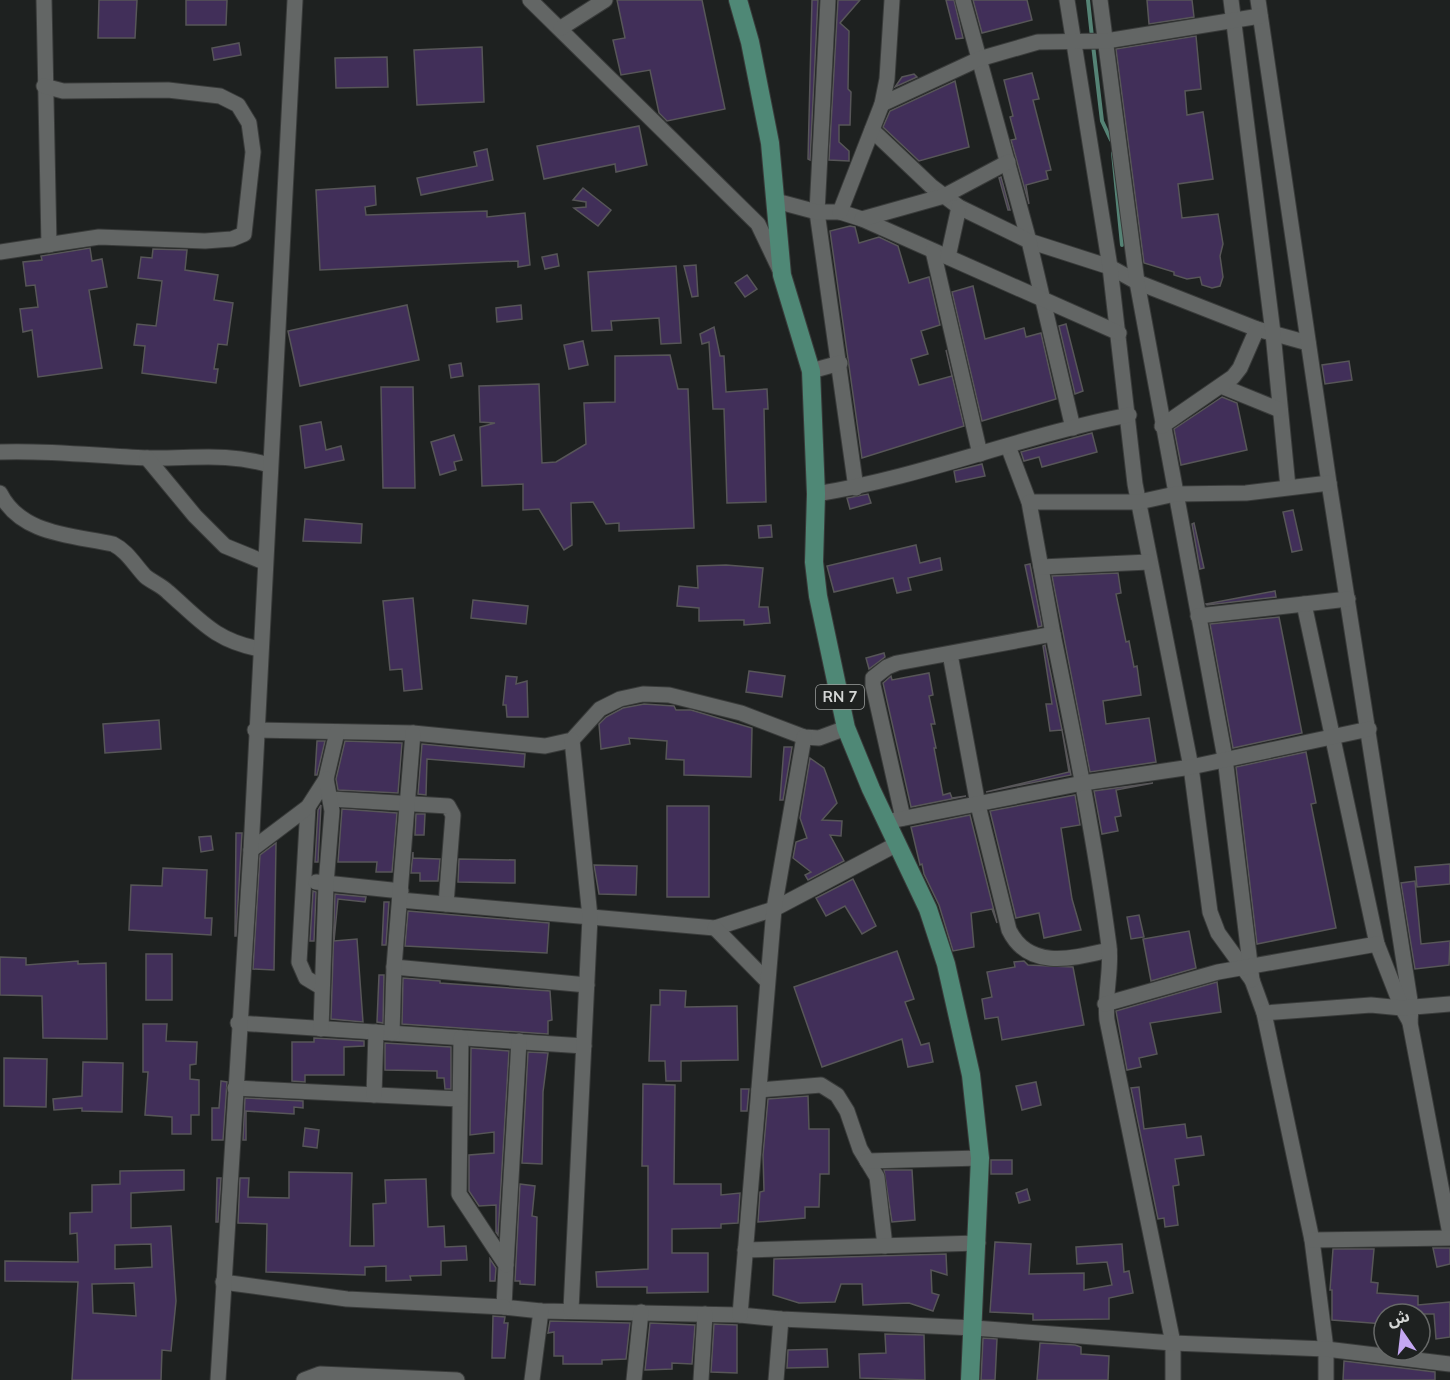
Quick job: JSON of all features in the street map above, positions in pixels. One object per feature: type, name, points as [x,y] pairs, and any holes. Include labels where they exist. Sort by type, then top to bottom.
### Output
[{"type":"main road","name":"RN 7","points":[[738,0],[771,143],[782,275],[811,371],[816,494],[814,562],[818,596],[846,728],[895,820],[897,844],[928,909],[946,964],[971,1075],[980,1158],[978,1243],[970,1380]]},
{"type":"street","points":[[44,0],[49,245]]},
{"type":"street","points":[[218,1380],[238,1023],[251,850],[255,730],[295,0]]},
{"type":"street","points":[[530,0],[758,224],[782,275]]},
{"type":"street","points":[[561,28],[605,0]]},
{"type":"street","points":[[828,0],[817,212],[856,488]]},
{"type":"street","points":[[840,212],[882,104],[887,79],[892,0]]},
{"type":"street","points":[[963,0],[1029,241],[1073,428]]},
{"type":"street","points":[[1067,0],[1110,267],[1139,502],[1191,767],[1213,924],[1248,971]]},
{"type":"street","points":[[1100,0],[1137,282],[1225,758],[1248,971],[1264,1013],[1312,1240],[1326,1349],[1326,1380]]},
{"type":"street","points":[[1231,0],[1273,333],[1288,487]]},
{"type":"street","points":[[1258,0],[1329,483],[1369,729],[1406,1007],[1450,1236],[1312,1240]]},
{"type":"street","points":[[882,104],[979,58],[1038,42],[1106,41],[1260,16]]},
{"type":"street","points":[[0,252],[99,237],[205,241],[239,237],[244,234],[253,152],[249,123],[238,105],[220,96],[168,90],[63,91],[44,86]]},
{"type":"street","points":[[872,130],[959,207],[1029,241],[1110,267],[1137,282],[1257,330],[1308,343]]},
{"type":"street","points":[[862,219],[944,196],[1008,162]]},
{"type":"street","points":[[776,201],[817,212],[840,212],[862,219],[1119,333]]},
{"type":"street","points":[[948,257],[959,207]]},
{"type":"street","points":[[933,251],[980,454]]},
{"type":"street","points":[[1162,426],[1221,386],[1240,368],[1257,330]]},
{"type":"street","points":[[811,371],[840,363]]},
{"type":"street","points":[[1221,386],[1280,410]]},
{"type":"street","points":[[816,494],[856,488],[1073,428],[1129,415]]},
{"type":"street","points":[[1008,446],[1029,502],[1083,783],[1109,950],[1105,1004],[1173,1343],[1173,1380]]},
{"type":"street","points":[[0,452],[42,450],[147,458],[236,456],[269,465]]},
{"type":"street","points":[[147,458],[195,516],[225,546],[264,562]]},
{"type":"street","points":[[1029,502],[1139,502],[1175,494],[1246,493],[1329,483]]},
{"type":"street","points":[[0,493],[6,504],[20,518],[38,528],[113,544],[123,549],[145,575],[166,589],[201,624],[227,640],[260,649]]},
{"type":"street","points":[[1041,567],[1149,562]]},
{"type":"street","points":[[1198,616],[1348,599]]},
{"type":"street","points":[[1304,604],[1377,944],[1406,1007]]},
{"type":"street","points":[[1053,634],[897,663],[887,667],[873,678],[895,820],[1083,783],[1191,767],[1369,729]]},
{"type":"street","points":[[950,654],[978,805],[1009,930],[1015,942],[1023,949],[1062,960],[1109,950]]},
{"type":"street","points":[[255,730],[413,733],[545,746],[572,740],[600,709],[620,699],[643,694],[669,695],[741,713],[804,737],[819,738],[846,728]]},
{"type":"street","points":[[251,850],[308,807],[326,779],[337,732]]},
{"type":"street","points":[[392,1033],[394,967],[413,733]]},
{"type":"street","points":[[740,1315],[774,909],[804,737]]},
{"type":"street","points":[[571,1310],[590,917],[572,740]]},
{"type":"street","points":[[321,1029],[321,987],[331,799],[326,779]]},
{"type":"street","points":[[331,799],[441,804],[451,809],[453,815],[446,904]]},
{"type":"street","points":[[308,807],[299,962],[306,978],[321,987]]},
{"type":"street","points":[[304,881],[446,904],[715,928],[774,909],[897,844]]},
{"type":"street","points":[[715,928],[767,981]]},
{"type":"street","points":[[1105,1004],[1377,944]]},
{"type":"street","points":[[394,967],[587,985]]},
{"type":"street","points":[[1264,1013],[1371,1005],[1406,1007],[1450,1004]]},
{"type":"street","points":[[238,1023],[584,1046]]},
{"type":"street","points":[[374,1095],[376,1032]]},
{"type":"street","points":[[461,1038],[459,1194],[506,1265]]},
{"type":"street","points":[[504,1307],[519,1041]]},
{"type":"street","points":[[759,1090],[821,1085],[829,1088],[847,1111],[858,1143],[877,1177],[885,1246]]},
{"type":"street","points":[[234,1088],[459,1099]]},
{"type":"street","points":[[867,1161],[980,1158]]},
{"type":"street","points":[[745,1250],[978,1243]]},
{"type":"street","points":[[223,1282],[347,1299],[541,1311],[740,1315],[974,1328],[1173,1343],[1326,1349],[1450,1364]]},
{"type":"street","points":[[532,1380],[541,1311]]},
{"type":"street","points":[[634,1380],[640,1312]]},
{"type":"street","points":[[701,1380],[705,1314]]},
{"type":"street","points":[[776,1380],[781,1319]]},
{"type":"street","points":[[304,1380],[320,1374],[457,1380]]},
{"type":"building","points":[[99,0],[137,0],[135,38],[98,38]]},
{"type":"building","points":[[186,0],[227,0],[226,25],[186,25]]},
{"type":"building","points":[[617,0],[702,0],[725,109],[667,121],[659,113],[650,70],[621,75],[613,40],[625,38]]},
{"type":"building","points":[[812,0],[818,0],[810,160],[808,159]]},
{"type":"building","points":[[838,0],[860,0],[840,23],[849,31],[848,89],[851,92],[850,125],[839,125],[839,142],[849,151],[849,161],[829,160]]},
{"type":"building","points":[[946,0],[954,0],[963,38],[956,39]]},
{"type":"building","points":[[973,0],[1027,0],[1032,20],[982,33]]},
{"type":"building","points":[[1147,0],[1192,0],[1194,17],[1149,24]]},
{"type":"building","points":[[1196,36],[1201,89],[1185,91],[1187,115],[1203,112],[1213,179],[1178,184],[1182,218],[1218,214],[1223,244],[1220,256],[1223,277],[1220,286],[1212,288],[1202,285],[1200,277],[1187,279],[1174,275],[1174,272],[1144,263],[1116,49]]},
{"type":"building","points":[[239,43],[241,55],[214,60],[212,48]]},
{"type":"building","points":[[482,47],[484,102],[417,105],[414,50]]},
{"type":"building","points":[[387,57],[388,87],[336,88],[335,58]]},
{"type":"building","points":[[1032,73],[1039,99],[1033,100],[1051,170],[1046,171],[1048,179],[1026,185],[1029,204],[1011,140],[1016,139],[1004,80]]},
{"type":"building","points":[[914,74],[917,77],[895,87],[902,77]]},
{"type":"building","points":[[955,81],[969,147],[919,161],[883,127],[890,111]]},
{"type":"building","points":[[639,126],[647,165],[616,172],[615,164],[544,179],[537,146]]},
{"type":"building","points":[[487,149],[493,180],[421,195],[417,178],[477,166],[474,152]]},
{"type":"building","points":[[1001,177],[1010,210],[1008,210],[999,178]]},
{"type":"building","points":[[375,186],[376,205],[365,207],[366,215],[487,211],[487,217],[525,213],[530,265],[518,267],[518,261],[320,270],[316,190]]},
{"type":"building","points":[[583,188],[611,210],[598,226],[574,208],[586,207],[586,202],[573,200]]},
{"type":"building","points":[[855,227],[859,243],[879,237],[898,246],[909,283],[929,277],[940,325],[921,331],[928,354],[911,359],[919,385],[952,376],[946,350],[964,426],[862,458],[830,231]]},
{"type":"building","points":[[90,248],[92,261],[102,259],[107,287],[89,290],[102,368],[38,377],[32,330],[23,332],[20,309],[38,307],[35,285],[26,286],[23,262],[42,260],[41,256]]},
{"type":"building","points":[[153,249],[187,250],[185,270],[218,275],[214,300],[233,303],[227,345],[218,344],[214,369],[218,369],[216,383],[142,373],[145,346],[134,345],[137,324],[156,326],[162,281],[138,278],[141,257],[152,258]]},
{"type":"building","points":[[557,254],[559,266],[545,269],[542,257]]},
{"type":"building","points":[[696,265],[698,296],[692,297],[684,266]]},
{"type":"building","points":[[676,266],[681,343],[661,344],[659,318],[611,321],[612,330],[592,331],[588,272]]},
{"type":"building","points":[[747,275],[757,289],[745,297],[735,283]]},
{"type":"building","points":[[973,286],[985,339],[1024,328],[1026,337],[1041,333],[1056,399],[982,421],[952,292]]},
{"type":"building","points":[[407,305],[419,360],[300,386],[288,331]]},
{"type":"building","points":[[521,305],[522,319],[497,322],[496,308]]},
{"type":"building","points":[[1066,324],[1083,391],[1075,394],[1059,326]]},
{"type":"building","points":[[714,327],[720,356],[724,356],[726,392],[767,389],[768,409],[764,409],[766,502],[727,503],[724,409],[713,409],[709,342],[702,344],[700,334]]},
{"type":"building","points":[[583,341],[588,365],[569,369],[564,345]]},
{"type":"building","points":[[670,355],[678,389],[688,389],[694,528],[619,531],[619,523],[606,524],[593,502],[571,503],[572,545],[564,550],[539,509],[523,510],[523,484],[482,486],[480,427],[495,423],[480,422],[479,386],[539,384],[542,463],[556,462],[586,444],[584,403],[615,402],[615,356]]},
{"type":"building","points":[[1349,361],[1352,380],[1325,384],[1322,365]]},
{"type":"building","points":[[461,363],[463,376],[451,378],[449,365]]},
{"type":"building","points":[[381,387],[413,387],[415,488],[383,488]]},
{"type":"building","points":[[1222,397],[1237,403],[1247,450],[1181,465],[1174,429]]},
{"type":"building","points":[[321,422],[326,450],[341,446],[344,460],[305,468],[300,426]]},
{"type":"building","points":[[1092,433],[1097,452],[1042,467],[1039,457],[1024,461],[1021,452]]},
{"type":"building","points":[[454,435],[462,460],[454,462],[456,470],[440,475],[431,442]]},
{"type":"building","points":[[982,464],[985,476],[956,482],[954,471]]},
{"type":"building","points":[[868,494],[871,503],[850,509],[847,498]]},
{"type":"building","points":[[1293,510],[1302,550],[1292,552],[1283,512]]},
{"type":"building","points":[[305,519],[362,524],[361,543],[303,541]]},
{"type":"building","points":[[1194,523],[1204,568],[1200,569],[1192,524]]},
{"type":"building","points":[[771,525],[772,537],[759,538],[758,526]]},
{"type":"building","points":[[916,545],[920,563],[940,558],[942,570],[908,578],[911,590],[897,593],[893,578],[834,592],[827,566]]},
{"type":"building","points":[[1030,564],[1042,626],[1038,627],[1025,565]]},
{"type":"building","points":[[726,565],[763,568],[759,607],[768,607],[770,623],[744,625],[744,620],[699,621],[699,608],[677,606],[679,586],[698,588],[697,566]]},
{"type":"building","points":[[1118,573],[1121,593],[1116,594],[1126,642],[1129,641],[1134,667],[1137,666],[1141,695],[1103,701],[1106,724],[1149,718],[1156,762],[1090,772],[1052,576]]},
{"type":"building","points":[[1275,591],[1276,597],[1206,604]]},
{"type":"building","points":[[413,598],[422,689],[404,691],[402,669],[390,670],[383,601]]},
{"type":"building","points":[[473,600],[528,606],[526,624],[471,618]]},
{"type":"building","points":[[1279,617],[1302,733],[1233,748],[1210,624]]},
{"type":"building","points":[[1045,645],[1062,730],[1050,731],[1046,704],[1052,704],[1043,646]]},
{"type":"building","points":[[884,653],[885,657],[869,669],[866,658]]},
{"type":"building","points":[[749,671],[785,676],[782,697],[746,692]]},
{"type":"building","points":[[929,673],[933,695],[929,696],[935,724],[931,724],[943,795],[950,793],[952,798],[966,796],[911,807],[883,683],[891,676],[892,680]]},
{"type":"building","points":[[506,676],[517,677],[516,684],[527,681],[528,717],[507,717],[506,705],[503,705]]},
{"type":"building","points":[[644,704],[674,706],[676,710],[691,710],[752,728],[751,777],[684,775],[684,760],[666,759],[667,741],[629,738],[630,744],[601,749],[599,724],[606,717],[623,708]]},
{"type":"building","points":[[159,720],[161,749],[105,753],[103,724]]},
{"type":"building","points":[[1062,730],[1071,775],[986,792],[1069,772]]},
{"type":"building","points":[[317,741],[325,741],[317,775],[315,775]]},
{"type":"building","points":[[345,741],[402,743],[398,793],[338,790],[336,779]]},
{"type":"building","points":[[422,744],[525,754],[524,767],[427,759],[426,795],[418,794]]},
{"type":"building","points":[[784,747],[792,747],[783,800],[780,800]]},
{"type":"building","points":[[1306,752],[1316,803],[1311,804],[1336,928],[1257,944],[1236,767]]},
{"type":"building","points":[[810,758],[824,768],[837,803],[822,820],[842,821],[841,836],[830,835],[844,861],[808,880],[805,875],[811,872],[793,858],[796,842],[807,838],[800,818]]},
{"type":"building","points":[[1153,783],[1116,790],[1121,816],[1115,817],[1118,831],[1102,834],[1094,791]]},
{"type":"building","points":[[1075,795],[1080,825],[1061,828],[1072,899],[1081,930],[1044,938],[1039,913],[1016,918],[990,811]]},
{"type":"building","points":[[321,805],[318,862],[315,862],[318,810]]},
{"type":"building","points":[[667,806],[709,806],[709,897],[667,897]]},
{"type":"building","points":[[342,809],[397,813],[392,872],[376,872],[377,862],[338,862]]},
{"type":"building","points":[[416,814],[425,814],[424,835],[415,835]]},
{"type":"building","points":[[970,815],[997,923],[992,909],[971,913],[974,947],[953,951],[939,905],[924,874],[922,864],[920,865],[911,827]]},
{"type":"building","points":[[236,833],[242,833],[235,936]]},
{"type":"building","points":[[211,836],[213,850],[201,852],[199,837]]},
{"type":"building","points":[[276,843],[274,970],[253,969],[260,855]]},
{"type":"building","points":[[413,852],[413,858],[440,859],[438,881],[420,881],[420,873],[411,873]]},
{"type":"building","points":[[459,859],[515,860],[515,883],[458,882]]},
{"type":"building","points":[[1450,864],[1450,884],[1417,887],[1415,867]]},
{"type":"building","points":[[594,865],[637,866],[636,895],[599,894]]},
{"type":"building","points":[[163,868],[207,870],[205,918],[212,918],[211,935],[129,930],[131,885],[162,886]]},
{"type":"building","points":[[853,879],[876,926],[862,934],[845,906],[826,916],[816,898]]},
{"type":"building","points":[[1415,881],[1421,944],[1450,941],[1449,965],[1415,969],[1401,883]]},
{"type":"building","points":[[313,891],[316,892],[314,941],[310,941]]},
{"type":"building","points":[[335,894],[366,897],[365,902],[338,899],[334,941],[357,939],[363,1022],[331,1019]]},
{"type":"building","points":[[384,902],[389,902],[386,945],[382,945]]},
{"type":"building","points":[[408,911],[549,923],[547,953],[405,946]]},
{"type":"building","points":[[1139,915],[1144,937],[1131,939],[1127,917]]},
{"type":"building","points":[[1189,931],[1196,968],[1151,981],[1143,939]]},
{"type":"building","points":[[897,951],[914,999],[905,1002],[921,1045],[929,1043],[933,1062],[908,1067],[902,1039],[822,1067],[794,987]]},
{"type":"building","points":[[146,954],[172,954],[172,1000],[146,1000]]},
{"type":"building","points":[[0,957],[26,958],[26,965],[78,961],[78,964],[106,963],[107,1039],[43,1038],[42,996],[0,995]]},
{"type":"building","points":[[1024,961],[1028,965],[1073,967],[1084,1025],[1002,1040],[998,1017],[985,1019],[982,999],[992,997],[987,972],[1015,967],[1014,962]]},
{"type":"building","points":[[379,975],[384,975],[383,1023],[377,1022]]},
{"type":"building","points":[[403,978],[550,991],[552,1020],[548,1021],[548,1034],[402,1024]]},
{"type":"building","points":[[1217,982],[1221,1012],[1150,1023],[1157,1054],[1139,1058],[1141,1067],[1127,1070],[1116,1011]]},
{"type":"building","points":[[660,990],[686,991],[685,1007],[737,1006],[738,1060],[681,1061],[681,1081],[666,1081],[665,1061],[649,1061],[651,1005],[660,1005]]},
{"type":"building","points":[[143,1024],[167,1024],[166,1041],[197,1042],[196,1064],[190,1065],[190,1079],[199,1080],[199,1115],[191,1115],[191,1134],[172,1134],[172,1117],[145,1115],[148,1072],[143,1072]]},
{"type":"building","points":[[314,1038],[364,1041],[364,1046],[344,1047],[344,1075],[305,1075],[305,1082],[292,1081],[292,1042],[314,1042]]},
{"type":"building","points":[[385,1043],[451,1047],[451,1089],[445,1089],[444,1078],[437,1078],[437,1071],[385,1070]]},
{"type":"building","points":[[471,1048],[509,1051],[498,1235],[496,1205],[479,1206],[469,1191],[469,1155],[494,1153],[494,1132],[470,1135]]},
{"type":"building","points":[[528,1052],[548,1053],[543,1092],[542,1164],[522,1163]]},
{"type":"building","points":[[4,1058],[47,1059],[46,1107],[4,1106]]},
{"type":"building","points":[[83,1062],[123,1063],[122,1112],[82,1111],[82,1108],[54,1110],[53,1099],[82,1096]]},
{"type":"building","points":[[221,1081],[227,1082],[223,1140],[212,1140],[212,1108],[219,1108]]},
{"type":"building","points":[[1036,1082],[1041,1105],[1022,1110],[1016,1086]]},
{"type":"building","points":[[643,1084],[675,1085],[674,1184],[721,1184],[721,1195],[740,1193],[738,1223],[721,1224],[721,1228],[672,1229],[672,1253],[708,1253],[708,1292],[647,1293],[647,1287],[597,1287],[596,1272],[648,1269],[648,1166],[642,1166]]},
{"type":"building","points":[[1139,1087],[1144,1129],[1185,1124],[1187,1138],[1201,1136],[1204,1155],[1175,1159],[1179,1185],[1173,1186],[1178,1225],[1165,1227],[1164,1218],[1158,1219],[1131,1088]]},
{"type":"building","points":[[741,1089],[749,1089],[747,1111],[741,1111]]},
{"type":"building","points":[[808,1096],[809,1129],[829,1129],[829,1174],[820,1174],[819,1207],[805,1207],[805,1218],[758,1222],[760,1192],[764,1191],[763,1155],[768,1099]]},
{"type":"building","points":[[245,1098],[303,1101],[303,1108],[294,1107],[294,1114],[246,1111],[246,1140],[243,1140]]},
{"type":"building","points":[[305,1128],[319,1130],[317,1148],[303,1146]]},
{"type":"building","points":[[991,1160],[1012,1160],[1012,1174],[991,1174]]},
{"type":"building","points":[[184,1170],[184,1190],[131,1193],[131,1228],[171,1226],[176,1301],[171,1351],[162,1350],[161,1380],[72,1380],[78,1282],[5,1281],[5,1261],[78,1262],[77,1233],[70,1234],[70,1213],[92,1212],[92,1185],[120,1184],[120,1171]],"holes":[[[151,1244],[152,1267],[115,1269],[115,1245]],[[134,1283],[136,1316],[93,1313],[92,1284]]]},
{"type":"building","points":[[884,1170],[912,1170],[915,1220],[892,1222]]},
{"type":"building","points":[[289,1172],[352,1173],[350,1246],[374,1246],[373,1204],[386,1203],[385,1180],[426,1179],[428,1227],[444,1226],[445,1247],[466,1246],[467,1260],[441,1261],[441,1275],[410,1276],[411,1280],[386,1281],[386,1266],[365,1267],[365,1275],[266,1272],[267,1224],[238,1223],[240,1178],[249,1178],[248,1197],[289,1198]]},
{"type":"building","points":[[217,1178],[221,1178],[218,1222],[216,1222]]},
{"type":"building","points":[[520,1184],[535,1186],[532,1216],[537,1217],[535,1285],[520,1284],[520,1281],[515,1281]]},
{"type":"building","points":[[1027,1189],[1030,1200],[1019,1203],[1016,1193]]},
{"type":"building","points":[[995,1242],[1031,1244],[1029,1274],[1084,1273],[1084,1290],[1112,1285],[1107,1262],[1077,1264],[1076,1247],[1122,1244],[1124,1272],[1129,1271],[1133,1293],[1109,1298],[1109,1319],[1033,1320],[1033,1314],[990,1312]]},
{"type":"building","points":[[1433,1248],[1450,1248],[1450,1264],[1437,1267]]},
{"type":"building","points":[[1333,1249],[1374,1249],[1371,1282],[1378,1283],[1377,1293],[1418,1296],[1418,1302],[1372,1302],[1372,1323],[1332,1320],[1332,1290],[1330,1290]]},
{"type":"building","points":[[946,1254],[947,1275],[931,1270],[932,1293],[939,1295],[933,1311],[909,1303],[863,1305],[862,1284],[841,1284],[835,1302],[799,1303],[773,1295],[774,1259]]},
{"type":"building","points":[[490,1259],[496,1268],[495,1281],[490,1281]]},
{"type":"building","points":[[1450,1302],[1450,1337],[1436,1339],[1434,1314],[1432,1314],[1432,1304]]},
{"type":"building","points":[[493,1316],[505,1317],[504,1323],[508,1323],[505,1358],[492,1358]]},
{"type":"building","points":[[550,1321],[630,1323],[626,1359],[602,1360],[602,1364],[563,1364],[563,1356],[554,1356],[554,1332],[548,1333]]},
{"type":"building","points":[[650,1323],[695,1325],[692,1364],[672,1363],[672,1369],[645,1370]]},
{"type":"building","points":[[714,1324],[737,1325],[737,1373],[711,1372]]},
{"type":"building","points":[[885,1334],[924,1335],[925,1380],[860,1378],[859,1354],[886,1353]]},
{"type":"building","points":[[983,1338],[997,1339],[995,1380],[981,1380]]},
{"type":"building","points":[[1040,1343],[1075,1345],[1081,1347],[1081,1354],[1109,1356],[1108,1380],[1037,1380]]},
{"type":"building","points":[[827,1349],[828,1367],[787,1368],[788,1350]]},
{"type":"building","points":[[1344,1361],[1435,1372],[1435,1380],[1343,1380]]},
{"type":"waterway","points":[[1088,0],[1092,37]]},
{"type":"waterway","points":[[1093,45],[1102,121],[1111,140]]},
{"type":"waterway","points":[[1113,153],[1122,245]]}]
